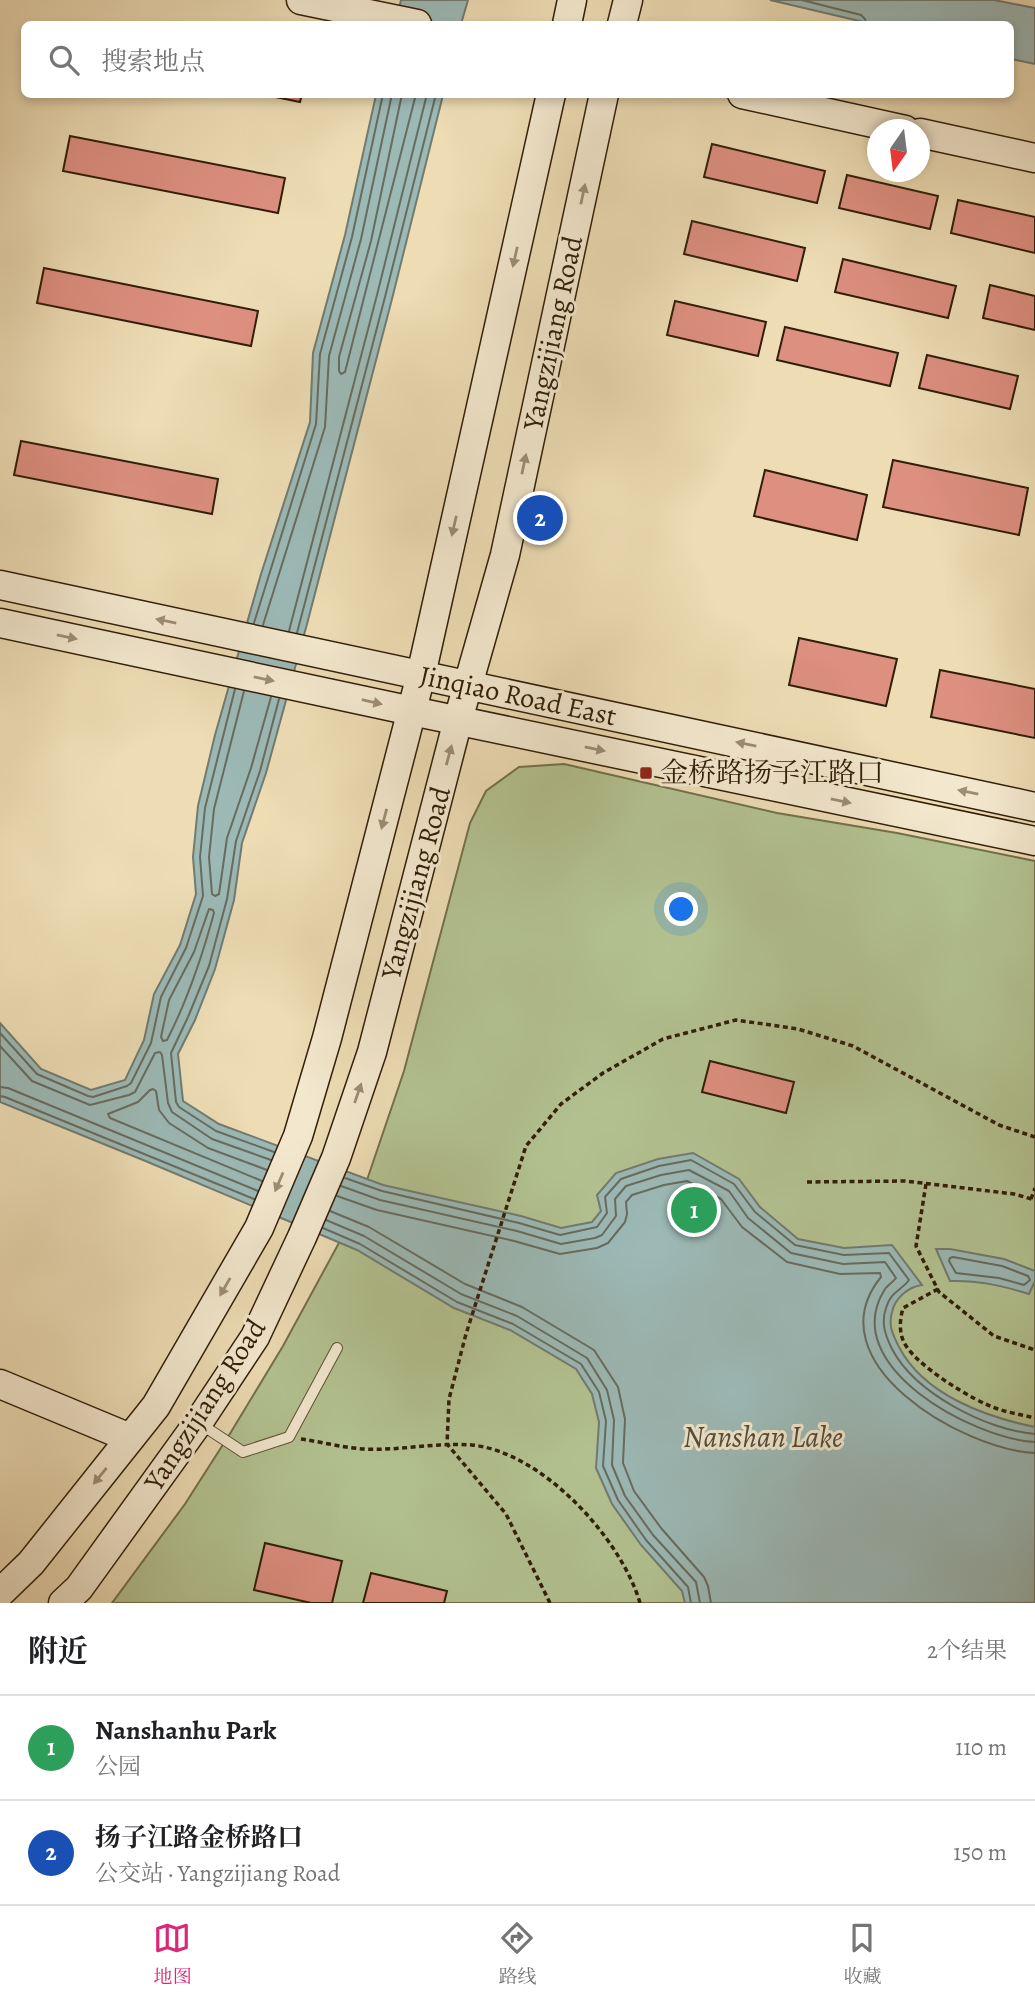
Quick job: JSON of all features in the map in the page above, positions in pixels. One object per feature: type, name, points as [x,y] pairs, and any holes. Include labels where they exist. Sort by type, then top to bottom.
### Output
[{"type":"main road","points":[[301,0],[402,21]]},
{"type":"main road","points":[[568,21],[572,0]]},
{"type":"main road","points":[[623,21],[628,0]]},
{"type":"main road","name":"Yangzijiang Road","points":[[0,1593],[30,1563],[156,1406],[259,1228],[298,1136],[327,1038],[421,675],[550,98]]},
{"type":"main road","name":"Yangzijiang Road","points":[[63,1603],[79,1588],[198,1423],[255,1337],[336,1158],[372,1052],[458,720],[505,555],[603,98]]},
{"type":"main road","points":[[761,98],[867,122]]},
{"type":"main road","points":[[930,135],[1035,158]]},
{"type":"main road","name":"Jinqiao Road East","points":[[0,585],[1035,807]]},
{"type":"main road","name":"Jinqiao Road East","points":[[0,623],[412,712],[1035,841]]},
{"type":"main road","points":[[0,1384],[130,1438]]},
{"type":"lane","points":[[198,1423],[243,1452],[289,1437],[337,1348]]},
{"type":"path","points":[[550,1603],[506,1514],[447,1444],[449,1399],[466,1334],[526,1146],[561,1104],[603,1073],[663,1039],[736,1020],[798,1029],[853,1046],[999,1125],[1035,1137]]},
{"type":"path","points":[[807,1182],[905,1181],[1014,1194],[1033,1199],[1035,1188]]},
{"type":"path","points":[[926,1184],[916,1246],[937,1289],[994,1336],[1035,1350]]},
{"type":"path","points":[[937,1289],[903,1308],[900,1323],[903,1343],[926,1367],[960,1391],[996,1409],[1035,1418]]},
{"type":"path","points":[[289,1437],[366,1449],[475,1445],[509,1454],[545,1475],[588,1516],[615,1549],[639,1603]]},
{"type":"green space","points":[[564,764],[777,813],[897,833],[1035,861],[1035,1603],[112,1603],[185,1504],[231,1432],[283,1346],[340,1241],[367,1180],[404,1071],[470,823],[486,791],[519,767]]},
{"type":"water","points":[[401,0],[468,0],[462,21],[396,21]]},
{"type":"water","points":[[770,0],[994,0],[1035,8],[1035,64],[1014,60],[1014,21],[859,21]]},
{"type":"water","name":"Nanshan Lake","points":[[375,98],[442,98],[307,624],[266,773],[242,843],[234,900],[215,969],[178,1054],[183,1101],[219,1124],[383,1185],[521,1216],[561,1228],[592,1222],[601,1211],[597,1195],[616,1173],[658,1159],[693,1153],[739,1179],[760,1207],[798,1239],[844,1248],[892,1245],[922,1285],[912,1288],[899,1298],[891,1317],[893,1334],[910,1364],[940,1391],[958,1401],[997,1417],[1035,1427],[1035,1603],[685,1603],[682,1591],[641,1545],[612,1504],[596,1468],[599,1422],[592,1394],[576,1369],[510,1330],[454,1308],[357,1250],[0,1102],[0,1023],[41,1069],[91,1090],[125,1080],[144,1040],[154,994],[180,945],[196,894],[193,857],[198,806],[215,735],[261,574],[310,422],[313,353],[345,235]]},
{"type":"water","points":[[936,1249],[1004,1259],[1035,1271],[1035,1281],[1029,1294],[990,1284],[950,1281]]},
{"type":"building","points":[[280,98],[301,98],[300,102]]},
{"type":"building","points":[[70,136],[285,178],[278,213],[63,171]]},
{"type":"building","points":[[712,144],[825,171],[817,203],[704,177]]},
{"type":"building","points":[[847,175],[867,180],[867,182],[938,196],[930,229],[839,208]]},
{"type":"building","points":[[958,200],[1035,217],[1035,253],[951,233]]},
{"type":"building","points":[[692,221],[805,248],[797,281],[684,254]]},
{"type":"building","points":[[843,259],[956,286],[948,318],[835,292]]},
{"type":"building","points":[[44,268],[258,311],[251,346],[37,303]]},
{"type":"building","points":[[990,285],[1035,296],[1035,330],[983,318]]},
{"type":"building","points":[[675,301],[766,322],[758,356],[667,335]]},
{"type":"building","points":[[785,327],[898,353],[890,386],[777,360]]},
{"type":"building","points":[[927,355],[1018,376],[1010,409],[919,388]]},
{"type":"building","points":[[21,441],[218,479],[212,514],[14,475]]},
{"type":"building","points":[[893,460],[1028,488],[1019,535],[883,507]]},
{"type":"building","points":[[765,470],[867,495],[857,540],[754,516]]},
{"type":"building","points":[[799,638],[897,659],[886,706],[789,685]]},
{"type":"building","points":[[940,670],[1035,689],[1035,738],[931,717]]},
{"type":"building","points":[[710,1061],[794,1082],[786,1113],[702,1092]]},
{"type":"building","points":[[265,1543],[342,1561],[332,1603],[311,1603],[254,1590]]},
{"type":"building","points":[[371,1573],[447,1591],[444,1603],[363,1603]]},
{"type":"place","name":"扬子江路金桥路口","points":[[540,518]]},
{"type":"place","name":"金桥路扬子江路口","points":[[646,773]]},
{"type":"place","name":"Nanshanhu Park","points":[[694,1210]]}]
